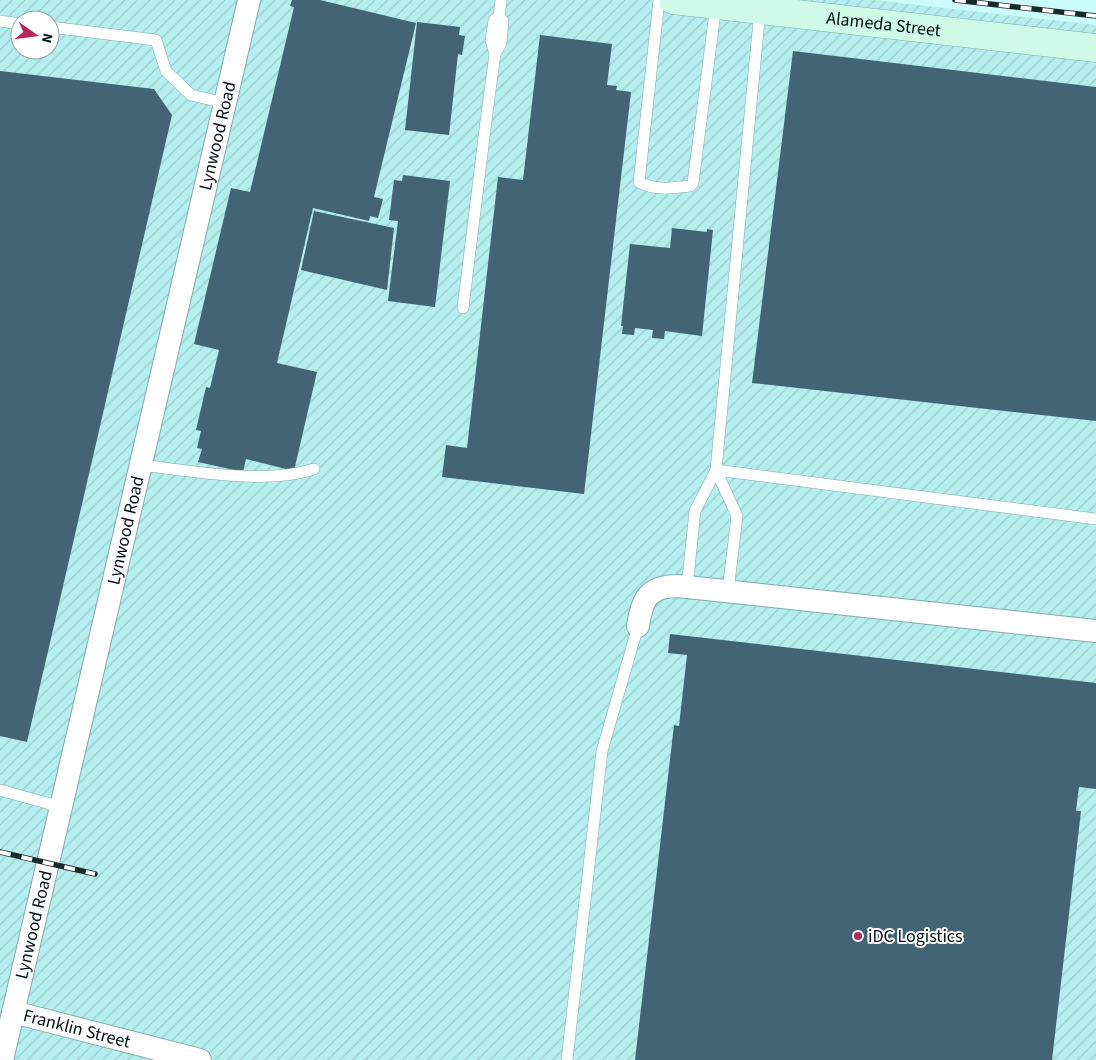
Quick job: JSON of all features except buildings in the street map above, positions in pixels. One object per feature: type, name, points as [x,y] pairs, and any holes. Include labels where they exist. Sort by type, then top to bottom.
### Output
[{"type":"street","name":"Lynwood Road","points":[[2,1060],[7,1010],[62,807],[249,0]]},
{"type":"street","name":"Alameda Street","points":[[673,0],[1096,48]]},
{"type":"street","points":[[638,626],[641,607],[649,594],[664,587],[687,587],[1096,631]]},
{"type":"street","name":"Franklin Street","points":[[7,1010],[200,1060]]},
{"type":"lane","points":[[463,308],[495,54],[491,41],[494,20],[499,17],[501,0]]},
{"type":"lane","points":[[659,0],[639,182],[645,186],[671,189],[690,186],[693,183],[716,5]]},
{"type":"lane","points":[[687,587],[695,511],[716,470],[760,10]]},
{"type":"lane","points":[[60,28],[156,40],[166,71],[191,96],[225,102]]},
{"type":"lane","points":[[141,465],[233,476],[301,473],[314,469]]},
{"type":"lane","points":[[716,470],[1096,519]]},
{"type":"lane","points":[[716,470],[737,516],[728,591]]},
{"type":"lane","points":[[567,1060],[602,751],[638,626]]},
{"type":"lane","points":[[0,790],[62,807]]},
{"type":"shaded area","points":[[0,0],[873,0],[1096,25],[1096,1060],[0,1060]]},
{"type":"railway","points":[[955,0],[1096,16]]},
{"type":"railway","points":[[0,852],[95,874]]},
{"type":"place","name":"iDC Logistics","points":[[858,936]]}]
